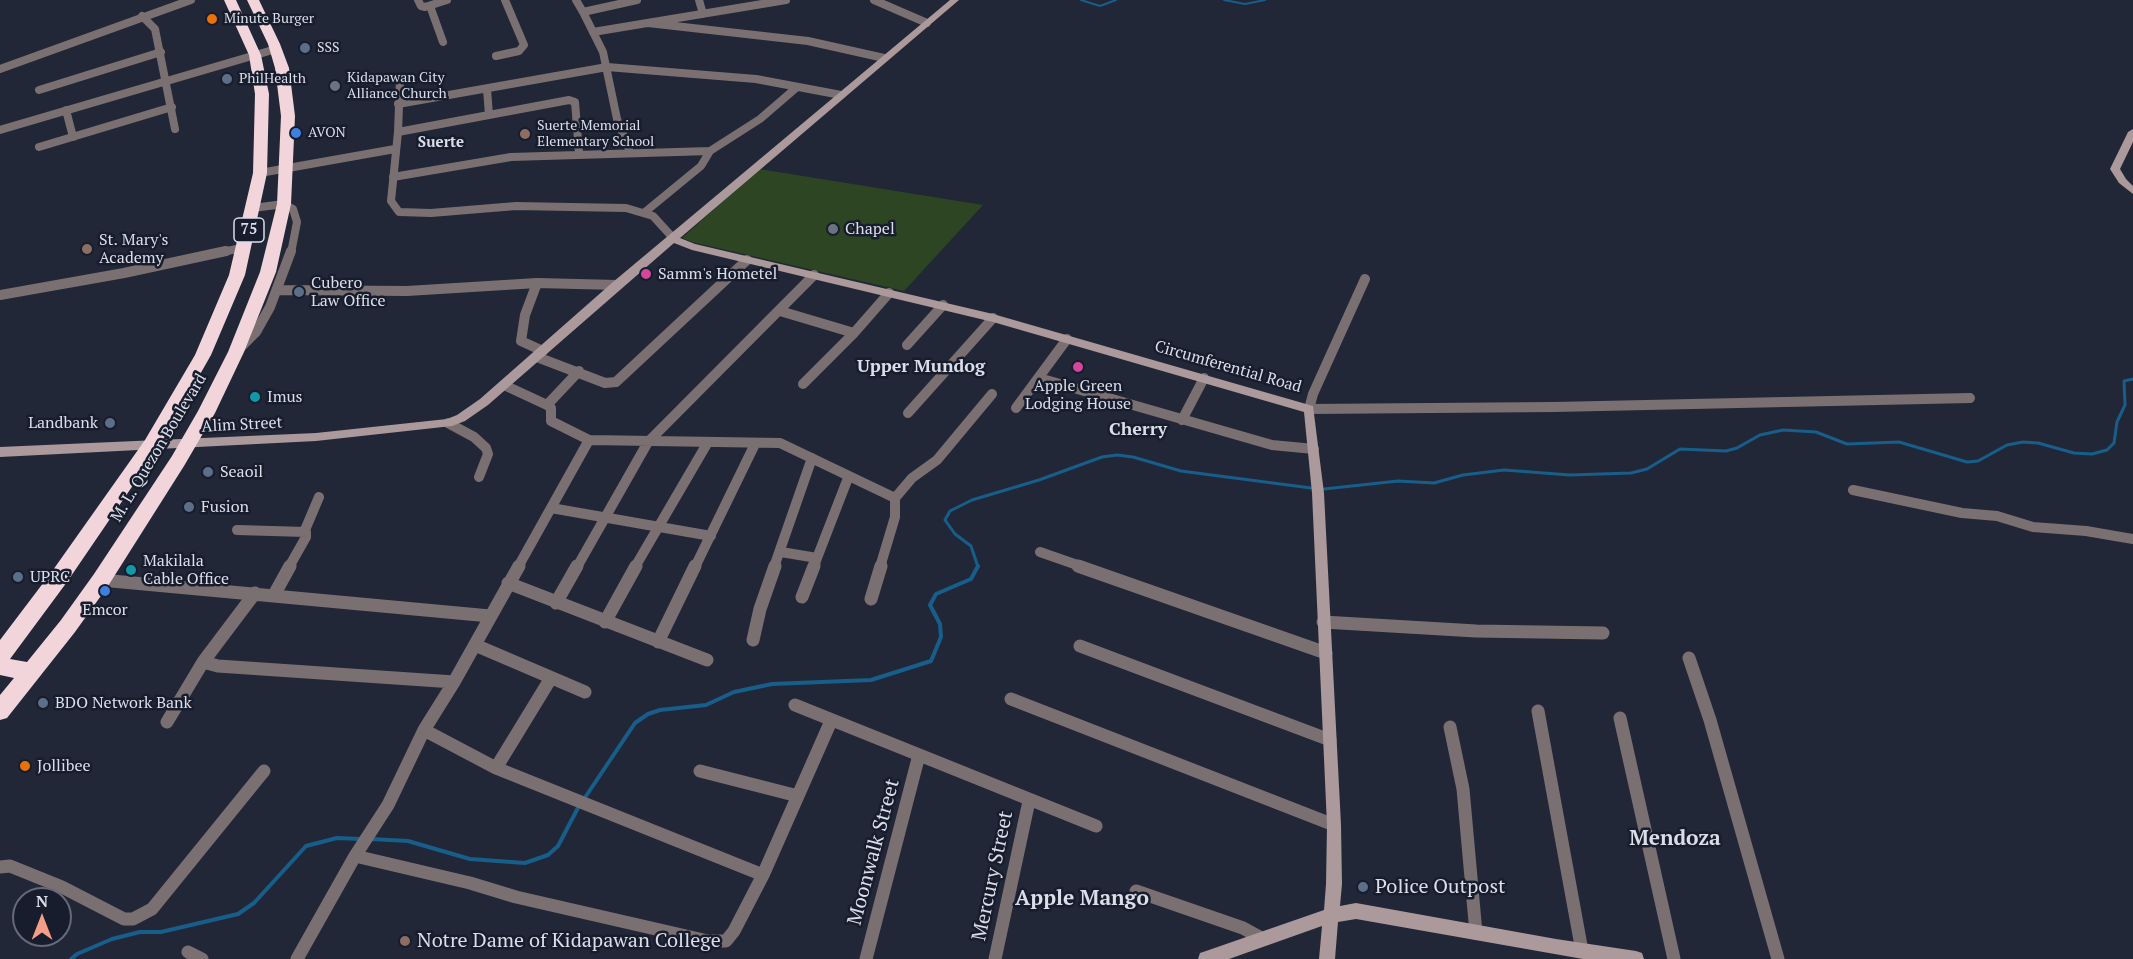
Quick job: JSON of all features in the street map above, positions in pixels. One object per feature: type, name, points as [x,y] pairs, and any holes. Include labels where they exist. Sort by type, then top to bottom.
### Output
[{"type":"highway","name":"M. L. Quezon Boulevard","points":[[0,656],[52,588],[151,445],[203,355],[225,308],[245,247],[260,173],[262,94],[255,55],[230,0]]},
{"type":"highway","name":"M. L. Quezon Boulevard","points":[[0,711],[33,672],[101,580],[188,444],[236,352],[268,272],[284,204],[288,116],[282,68],[276,49],[253,0]]},
{"type":"highway","points":[[0,666],[33,672]]},
{"type":"street","points":[[0,69],[191,0]]},
{"type":"street","points":[[418,0],[421,6],[430,6],[447,0]]},
{"type":"street","points":[[496,56],[519,51],[524,45],[505,0]]},
{"type":"street","points":[[576,0],[607,67],[617,119],[627,137],[630,152]]},
{"type":"street","points":[[583,12],[637,0]]},
{"type":"street","points":[[699,0],[703,14]]},
{"type":"street","points":[[593,33],[786,0]]},
{"type":"street","points":[[874,0],[927,23]]},
{"type":"street","points":[[448,423],[472,411],[504,385],[617,285],[955,0]]},
{"type":"street","points":[[430,6],[443,42]]},
{"type":"street","points":[[142,16],[155,29],[168,80],[175,129]]},
{"type":"street","points":[[648,23],[808,41],[884,58]]},
{"type":"street","points":[[0,130],[276,49]]},
{"type":"street","points":[[39,90],[161,52]]},
{"type":"street","points":[[398,104],[607,67],[749,78],[841,95]]},
{"type":"street","points":[[400,79],[398,132],[391,201],[399,212],[516,206],[613,207],[645,212],[653,216],[674,239]]},
{"type":"street","points":[[645,212],[701,165],[710,150],[760,119],[796,88]]},
{"type":"street","points":[[487,89],[489,115]]},
{"type":"street","points":[[398,132],[569,100],[576,102],[579,153]]},
{"type":"street","points":[[39,147],[172,107]]},
{"type":"street","points":[[66,110],[73,137]]},
{"type":"street","points":[[2133,132],[2115,169],[2122,181],[2133,191]]},
{"type":"street","points":[[260,173],[395,149]]},
{"type":"street","points":[[393,177],[498,158],[579,153],[710,150]]},
{"type":"street","points":[[236,352],[256,332],[277,290],[290,256],[297,222],[293,209],[284,204],[253,208]]},
{"type":"street","name":"Circumferential Road","points":[[674,239],[692,247],[993,318],[1309,409],[1314,449],[1334,825],[1333,915],[1327,959]]},
{"type":"street","points":[[0,295],[124,273],[245,247]]},
{"type":"street","points":[[537,283],[525,315],[521,341],[540,354],[605,383],[616,382],[747,260]]},
{"type":"street","points":[[556,603],[648,442],[814,275]]},
{"type":"street","points":[[1365,279],[1313,394],[1309,409],[1520,408],[1970,398]]},
{"type":"street","points":[[277,290],[407,291],[537,283],[617,285]]},
{"type":"street","points":[[803,384],[854,333],[889,292]]},
{"type":"street","points":[[907,345],[943,305]]},
{"type":"street","points":[[780,310],[854,333]]},
{"type":"street","points":[[908,412],[993,318]]},
{"type":"street","points":[[1016,408],[1067,339]]},
{"type":"street","points":[[547,405],[579,371]]},
{"type":"street","points":[[1039,378],[1272,445],[1314,449]]},
{"type":"street","points":[[1182,420],[1204,378]]},
{"type":"street","points":[[504,385],[547,405],[551,408],[551,421],[589,440],[780,443],[895,498]]},
{"type":"street","points":[[871,599],[895,518],[895,498],[912,477],[937,460],[992,394]]},
{"type":"street","points":[[448,423],[474,437],[486,448],[488,454],[479,477]]},
{"type":"street","name":"Alim Street","points":[[0,452],[316,436],[448,423]]},
{"type":"street","points":[[297,959],[399,784],[424,730],[454,682],[589,440]]},
{"type":"street","points":[[605,622],[657,526],[708,442]]},
{"type":"street","points":[[658,642],[755,444]]},
{"type":"street","points":[[753,640],[760,609],[812,458]]},
{"type":"street","points":[[802,597],[848,477]]},
{"type":"street","points":[[1853,490],[1962,513],[1997,516],[2032,527],[2086,531],[2133,539]]},
{"type":"street","points":[[274,595],[306,537],[304,531],[319,497]]},
{"type":"street","points":[[551,508],[711,536]]},
{"type":"street","points":[[237,531],[304,531]]},
{"type":"street","points":[[781,552],[817,558]]},
{"type":"street","points":[[1040,552],[1326,653]]},
{"type":"street","points":[[101,580],[490,616]]},
{"type":"street","points":[[508,583],[707,660]]},
{"type":"street","points":[[167,722],[203,662],[255,593]]},
{"type":"street","points":[[1323,622],[1476,631],[1604,633]]},
{"type":"street","points":[[475,645],[585,692]]},
{"type":"street","points":[[1080,646],[1330,740]]},
{"type":"street","points":[[1689,658],[1710,720],[1778,959]]},
{"type":"street","points":[[203,662],[218,666],[454,682]]},
{"type":"street","points":[[496,768],[551,678]]},
{"type":"street","points":[[1011,699],[1334,825]]},
{"type":"street","points":[[795,705],[1096,826]]},
{"type":"street","points":[[1538,711],[1582,951]]},
{"type":"street","points":[[1620,718],[1674,959]]},
{"type":"street","points":[[358,852],[516,897],[719,942],[730,937],[763,875],[831,721]]},
{"type":"street","points":[[1450,727],[1463,789],[1476,933]]},
{"type":"street","points":[[424,730],[496,768],[763,875]]},
{"type":"street","name":"Moonwalk Street","points":[[866,959],[919,755]]},
{"type":"street","points":[[0,867],[10,866],[62,887],[124,919],[133,919],[152,909],[264,771]]},
{"type":"street","points":[[700,771],[798,796]]},
{"type":"street","name":"Mercury Street","points":[[995,959],[1029,801]]},
{"type":"street","points":[[1136,891],[1243,928],[1263,939]]},
{"type":"street","points":[[1206,959],[1343,912],[1370,912],[1476,933],[1556,953],[1582,951],[1636,959]]},
{"type":"street","points":[[188,952],[202,959]]},
{"type":"green space","points":[[759,169],[983,205],[904,291],[682,238]]},
{"type":"waterway","points":[[1081,0],[1100,6],[1116,0]]},
{"type":"waterway","points":[[1224,0],[1245,4],[1265,0]]},
{"type":"waterway","points":[[1324,489],[1398,481],[1434,483],[1463,475],[1504,470],[1570,475],[1631,473],[1647,469],[1680,449],[1726,451],[1737,448],[1760,435],[1783,430],[1816,432],[1847,444],[1899,442],[1967,462],[1978,461],[2007,445],[2023,442],[2038,443],[2074,453],[2092,454],[2107,450],[2114,443],[2117,422],[2125,405],[2124,381],[2133,379]]},
{"type":"waterway","points":[[978,566],[971,546],[955,534],[945,520],[950,511],[972,500],[1039,480],[1102,457],[1117,455],[1133,457],[1181,471],[1311,488]]},
{"type":"waterway","points":[[584,799],[635,723],[648,714],[660,710],[706,705],[734,692],[772,684],[871,680],[931,661],[941,637],[940,624],[930,605],[936,594],[971,579],[978,566]]},
{"type":"waterway","points":[[371,839],[408,841],[470,859],[525,863],[548,855],[558,846],[580,804]]},
{"type":"waterway","points":[[71,959],[77,954],[112,939],[140,932],[161,932],[238,914],[254,903],[306,846],[337,838],[361,839]]},
{"type":"place","name":"Minute Burger","points":[[212,19]]},
{"type":"place","name":"SSS","points":[[305,48]]},
{"type":"place","name":"PhilHealth","points":[[227,79]]},
{"type":"place","name":"Kidapawan City Alliance Church","points":[[335,86]]},
{"type":"place","name":"AVON","points":[[296,133]]},
{"type":"place","name":"Suerte Memorial Elementary School","points":[[525,134]]},
{"type":"place","name":"Chapel","points":[[833,229]]},
{"type":"place","name":"St. Mary's Academy","points":[[87,249]]},
{"type":"place","name":"Samm's Hometel","points":[[646,274]]},
{"type":"place","name":"Cubero Law Office","points":[[299,292]]},
{"type":"place","name":"Apple Green Lodging House","points":[[1078,367]]},
{"type":"place","name":"Imus","points":[[255,397]]},
{"type":"place","name":"Landbank","points":[[110,423]]},
{"type":"place","name":"Seaoil","points":[[208,472]]},
{"type":"place","name":"Fusion","points":[[189,507]]},
{"type":"place","name":"Makilala Cable Office","points":[[131,570]]},
{"type":"place","name":"UPRC","points":[[18,577]]},
{"type":"place","name":"Emcor","points":[[105,591]]},
{"type":"place","name":"BDO Network Bank","points":[[43,703]]},
{"type":"place","name":"Jollibee","points":[[25,766]]},
{"type":"place","name":"Police Outpost","points":[[1363,887]]},
{"type":"place","name":"Notre Dame of Kidapawan College","points":[[405,941]]},
{"type":"district","name":"Suerte","points":[[441,143]]},
{"type":"district","name":"Upper Mundog","points":[[921,367]]},
{"type":"district","name":"Cherry","points":[[1138,430]]},
{"type":"district","name":"Mendoza","points":[[1675,839]]},
{"type":"district","name":"Apple Mango","points":[[1082,899]]}]
